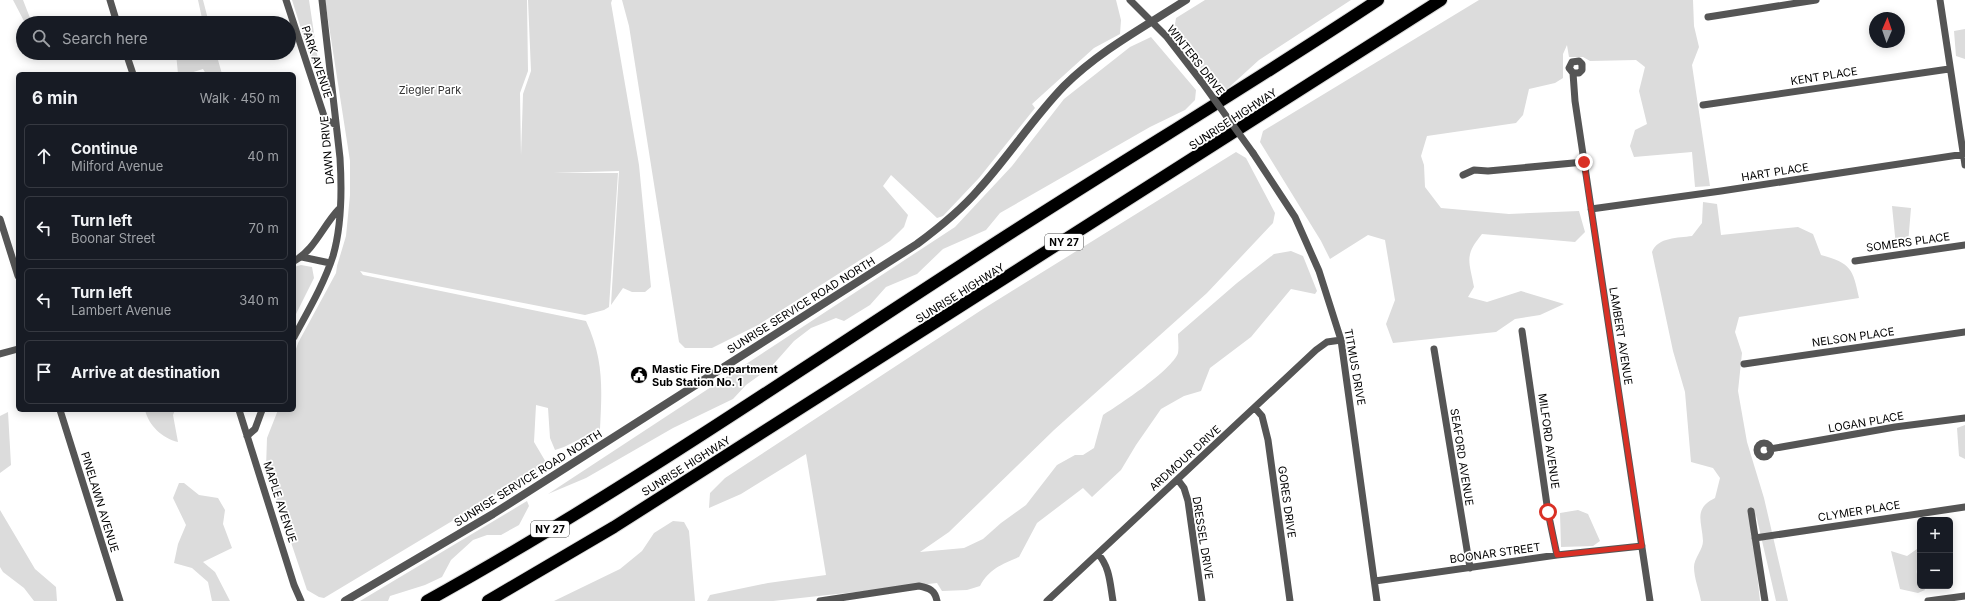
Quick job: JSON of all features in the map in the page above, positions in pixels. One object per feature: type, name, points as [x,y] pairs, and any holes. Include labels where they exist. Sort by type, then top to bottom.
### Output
[{"type":"highway","name":"SUNRISE HIGHWAY","points":[[427,601],[502,559],[671,453],[1025,223],[1291,58],[1378,0]]},
{"type":"highway","name":"SUNRISE HIGHWAY","points":[[488,601],[614,527],[1442,0]]},
{"type":"street","points":[[110,0],[115,16]]},
{"type":"street","name":"PARK AVENUE","points":[[286,0],[291,16]]},
{"type":"street","name":"DAWN DRIVE","points":[[296,333],[330,263],[338,230],[341,170],[322,0]]},
{"type":"street","name":"WINTERS DRIVE","points":[[1130,0],[1167,38],[1227,117]]},
{"type":"street","name":"SUNRISE SERVICE ROAD NORTH","points":[[345,601],[493,514],[918,244],[951,218],[979,190],[1054,97],[1076,75],[1103,53],[1186,0]]},
{"type":"street","points":[[1708,17],[1816,0]]},
{"type":"street","points":[[1940,0],[1949,69],[1965,165]]},
{"type":"street","name":"PARK AVENUE","points":[[296,31],[325,119],[336,125]]},
{"type":"street","points":[[128,60],[132,72]]},
{"type":"street","name":"KENT PLACE","points":[[1703,105],[1949,69]]},
{"type":"street","name":"LAMBERT AVENUE","points":[[1573,73],[1575,101],[1650,601]]},
{"type":"street","name":"TITMUS DRIVE","points":[[1227,117],[1285,199],[1298,223],[1319,271],[1341,340],[1377,601]]},
{"type":"street","name":"HART PLACE","points":[[1591,209],[1964,154]]},
{"type":"street","points":[[1463,175],[1474,170],[1488,171],[1584,162]]},
{"type":"street","points":[[296,260],[302,257],[339,208]]},
{"type":"street","points":[[0,219],[16,270]]},
{"type":"street","name":"SOMERS PLACE","points":[[1855,261],[1965,245]]},
{"type":"street","points":[[302,257],[330,263]]},
{"type":"street","name":"MILFORD AVENUE","points":[[1522,331],[1548,512],[1557,555]]},
{"type":"street","name":"NELSON PLACE","points":[[1744,364],[1965,332]]},
{"type":"street","name":"ARDMOUR DRIVE","points":[[1047,601],[1316,350],[1327,342],[1341,340]]},
{"type":"street","name":"SEAFORD AVENUE","points":[[1434,349],[1470,568]]},
{"type":"street","points":[[0,354],[16,350]]},
{"type":"street","name":"GORES DRIVE","points":[[1255,408],[1262,416],[1268,440],[1290,601]]},
{"type":"street","name":"PINELAWN AVENUE","points":[[61,412],[120,601]]},
{"type":"street","name":"MAPLE AVENUE","points":[[240,412],[294,585],[301,601]]},
{"type":"street","points":[[247,436],[254,429],[261,412]]},
{"type":"street","name":"LOGAN PLACE","points":[[1770,448],[1895,427],[1965,418]]},
{"type":"street","name":"DRESSEL DRIVE","points":[[1178,480],[1184,488],[1188,501],[1202,601]]},
{"type":"street","name":"CLYMER PLACE","points":[[1756,538],[1965,507]]},
{"type":"street","points":[[1752,511],[1765,601]]},
{"type":"street","name":"BOONAR STREET","points":[[1375,581],[1401,576],[1470,568],[1557,555],[1642,546]]},
{"type":"street","points":[[1098,554],[1104,561],[1109,577],[1112,601]]},
{"type":"street","points":[[820,601],[919,586],[930,588],[935,593],[937,601]]},
{"type":"street","points":[[1928,601],[1965,596]]},
{"type":"green space","points":[[13,0],[23,0],[29,16],[21,16]]},
{"type":"green space","points":[[198,0],[203,0],[207,16],[201,16]]},
{"type":"green space","points":[[292,0],[309,0],[321,80],[311,60]]},
{"type":"green space","name":"Ziegler Park","points":[[325,0],[527,0],[528,71],[520,93],[521,156],[523,94],[531,71],[528,0],[612,0],[611,3],[639,165],[651,287],[645,292],[632,292],[623,288],[611,305],[619,171],[553,173],[618,173],[609,307],[604,310],[585,315],[360,271],[363,275],[586,321],[592,335],[599,362],[601,387],[600,429],[555,450],[550,438],[548,408],[536,405],[534,442],[547,464],[324,598],[319,597],[307,590],[266,468],[267,438],[277,412],[296,412],[296,349],[336,273],[346,236],[350,195],[350,161]]},
{"type":"green space","points":[[622,0],[1116,0],[1121,20],[1120,34],[1094,48],[1032,104],[1035,108],[979,178],[943,216],[937,218],[891,175],[883,186],[908,215],[904,227],[890,241],[758,325],[712,348],[685,348],[679,342],[629,26]]},
{"type":"green space","points":[[1205,0],[1351,0],[1259,60],[1226,90],[1217,92],[1174,30],[1176,18]]},
{"type":"green space","points":[[1479,0],[1693,0],[1694,26],[1699,47],[1692,65],[1710,186],[1695,187],[1692,152],[1634,157],[1630,146],[1635,130],[1647,124],[1639,91],[1645,67],[1636,60],[1590,61],[1583,57],[1569,57],[1567,45],[1563,54],[1563,78],[1555,83],[1529,89],[1523,115],[1516,123],[1427,136],[1421,156],[1424,165],[1425,187],[1441,208],[1509,214],[1579,211],[1585,232],[1575,242],[1482,234],[1472,248],[1469,259],[1474,287],[1468,297],[1487,302],[1521,291],[1564,304],[1540,315],[1515,319],[1496,332],[1393,343],[1386,324],[1395,300],[1385,240],[1368,235],[1330,259],[1321,241],[1260,142],[1263,131]]},
{"type":"green space","points":[[1965,29],[1965,59],[1956,56],[1954,31]]},
{"type":"green space","points":[[1151,37],[1196,90],[1195,100],[1185,110],[1150,127],[1000,213],[986,230],[943,249],[917,274],[886,287],[870,305],[844,321],[836,318],[811,328],[794,341],[771,367],[746,385],[733,399],[673,428],[586,478],[548,494],[955,227],[1012,166],[1064,99],[1130,47]]},
{"type":"green space","points":[[177,60],[218,60],[221,72],[205,72],[203,69],[193,72],[178,72]]},
{"type":"green space","points":[[1236,152],[1246,158],[1275,213],[1273,223],[1207,293],[1054,430],[949,532],[920,552],[964,548],[983,539],[1001,523],[1026,505],[1057,465],[1075,455],[1083,455],[1094,448],[1103,415],[1144,387],[1174,360],[1178,353],[1178,334],[1237,283],[1274,254],[1291,251],[1303,256],[1317,291],[1315,294],[1291,289],[1251,337],[1210,368],[1201,391],[1184,396],[1161,409],[1121,470],[1092,497],[1083,488],[1037,523],[1019,557],[992,571],[980,586],[967,590],[942,591],[937,583],[773,601],[707,601],[710,595],[768,583],[826,575],[806,454],[741,494],[709,508],[710,493],[725,478],[983,309]]},
{"type":"green space","points":[[1703,202],[1717,204],[1721,235],[1798,227],[1813,234],[1821,255],[1845,264],[1849,269],[1855,280],[1859,298],[1739,317],[1735,332],[1742,353],[1738,391],[1747,442],[1764,498],[1788,601],[1776,601],[1756,515],[1753,536],[1760,601],[1701,601],[1694,571],[1694,564],[1703,544],[1700,516],[1701,511],[1708,502],[1715,498],[1720,478],[1713,468],[1691,462],[1685,392],[1673,351],[1652,252],[1659,243],[1669,239],[1692,236],[1702,223]]},
{"type":"green space","points":[[1892,206],[1911,208],[1908,244],[1896,246]]},
{"type":"green space","points":[[301,265],[312,267],[314,278],[296,314],[296,266]]},
{"type":"green space","points":[[8,412],[11,465],[0,473],[0,416]]},
{"type":"green space","points":[[146,412],[174,412],[173,415],[178,442],[167,438],[157,430]]},
{"type":"green space","points":[[1965,425],[1965,459],[1959,456],[1957,428]]},
{"type":"green space","points":[[179,483],[184,483],[199,495],[218,498],[225,510],[223,524],[232,548],[203,562],[215,572],[230,601],[212,601],[208,582],[192,568],[174,563],[178,544],[186,525],[173,498]]},
{"type":"green space","points":[[527,501],[529,506],[519,525],[501,535],[487,535],[473,540],[451,560],[442,577],[425,585],[390,596],[388,601],[360,601]]},
{"type":"green space","points":[[0,510],[35,569],[56,587],[57,601],[34,601],[24,588],[3,572],[0,567]]},
{"type":"green space","points":[[1578,510],[1588,514],[1600,541],[1593,546],[1561,547],[1560,513]]},
{"type":"green space","points":[[673,521],[684,522],[689,531],[695,601],[554,601],[620,569],[642,551],[654,533]]},
{"type":"green space","points":[[1917,549],[1917,589],[1925,590],[1918,593],[1900,589],[1891,551],[1907,556]]},
{"type":"place","name":"Mastic Fire Department Sub Station No. 1","points":[[639,375]]},
{"type":"route","points":[[1548,512],[1557,555],[1642,546],[1584,162]]}]
